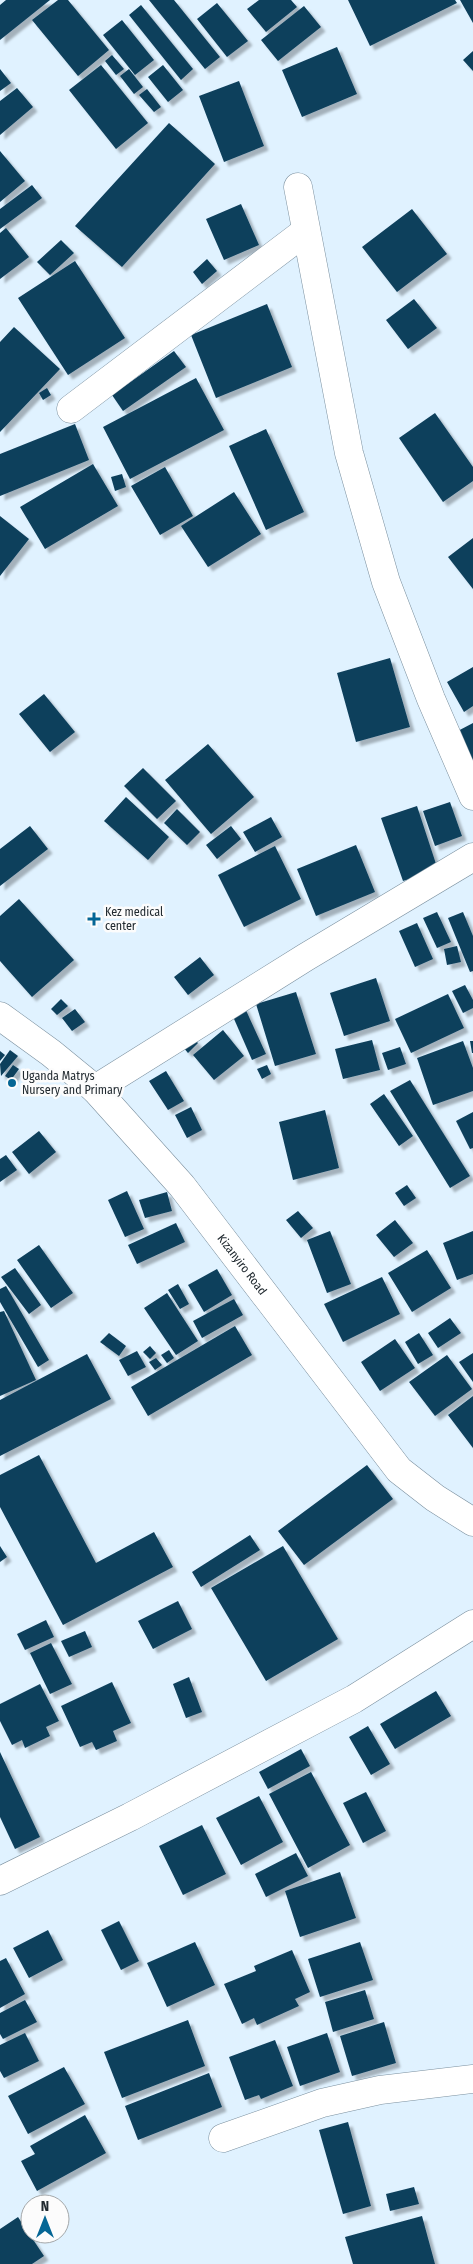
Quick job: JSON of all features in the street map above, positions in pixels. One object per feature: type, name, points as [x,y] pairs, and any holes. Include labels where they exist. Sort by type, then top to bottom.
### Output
[{"type":"street","points":[[298,187],[349,453],[386,582],[431,699],[473,796]]},
{"type":"street","points":[[71,409],[306,231]]},
{"type":"street","points":[[96,1089],[306,957],[473,857]]},
{"type":"street","name":"Kizanyiro Road","points":[[0,1016],[52,1053],[96,1089],[182,1186],[399,1470],[435,1498],[473,1522]]},
{"type":"street","points":[[0,1881],[130,1817],[354,1699],[473,1624]]},
{"type":"street","points":[[223,2138],[322,2103],[380,2090],[473,2079]]},
{"type":"building","points":[[6,0],[50,0],[0,40],[0,5]]},
{"type":"building","points":[[58,0],[68,0],[109,50],[78,76],[32,20]]},
{"type":"building","points":[[149,0],[174,0],[220,57],[205,69]]},
{"type":"building","points":[[259,0],[291,0],[297,7],[266,32],[247,9]]},
{"type":"building","points":[[348,0],[455,0],[457,3],[370,46]]},
{"type":"building","points":[[460,0],[473,0],[473,23]]},
{"type":"building","points":[[217,3],[248,41],[227,57],[197,19]]},
{"type":"building","points":[[141,5],[193,69],[181,80],[129,15]]},
{"type":"building","points":[[304,6],[321,27],[278,61],[261,40]]},
{"type":"building","points":[[122,20],[154,60],[135,75],[103,35]]},
{"type":"building","points":[[337,47],[357,94],[302,117],[282,70]]},
{"type":"building","points":[[473,51],[473,71],[463,60]]},
{"type":"building","points":[[112,55],[124,69],[116,75],[105,61]]},
{"type":"building","points":[[101,65],[148,123],[116,149],[69,90]]},
{"type":"building","points":[[163,65],[183,90],[168,102],[148,77]]},
{"type":"building","points":[[0,69],[11,83],[0,91]]},
{"type":"building","points":[[129,69],[143,87],[134,94],[120,76]]},
{"type":"building","points":[[239,81],[264,146],[224,162],[199,96]]},
{"type":"building","points":[[17,88],[33,107],[0,135],[0,101]]},
{"type":"building","points":[[147,89],[161,107],[154,112],[139,95]]},
{"type":"building","points":[[169,123],[215,164],[122,267],[75,226]]},
{"type":"building","points":[[0,151],[25,181],[0,202]]},
{"type":"building","points":[[32,185],[42,198],[0,229],[0,209]]},
{"type":"building","points":[[241,204],[259,245],[224,260],[206,219]]},
{"type":"building","points":[[412,209],[447,254],[397,292],[362,247]]},
{"type":"building","points":[[6,228],[29,257],[0,279],[0,233]]},
{"type":"building","points":[[61,240],[74,253],[50,275],[37,262]]},
{"type":"building","points":[[207,259],[217,271],[202,284],[193,272]]},
{"type":"building","points":[[75,261],[125,338],[68,375],[18,298]]},
{"type":"building","points":[[414,299],[437,328],[408,349],[386,320]]},
{"type":"building","points":[[267,304],[292,367],[216,398],[191,335]]},
{"type":"building","points":[[14,327],[60,369],[0,432],[0,342]]},
{"type":"building","points":[[174,351],[186,367],[123,411],[112,395]]},
{"type":"building","points":[[196,378],[224,430],[130,479],[103,427]]},
{"type":"building","points":[[47,388],[51,395],[43,400],[39,393]]},
{"type":"building","points":[[435,413],[473,467],[473,481],[443,502],[399,438]]},
{"type":"building","points":[[75,424],[89,460],[0,496],[0,454]]},
{"type":"building","points":[[266,429],[304,512],[266,530],[229,446]]},
{"type":"building","points":[[93,464],[118,506],[45,549],[20,507]]},
{"type":"building","points":[[165,467],[193,516],[160,535],[131,486]]},
{"type":"building","points":[[122,474],[126,487],[115,491],[111,477]]},
{"type":"building","points":[[234,492],[261,534],[208,567],[181,526]]},
{"type":"building","points":[[0,516],[29,539],[0,576]]},
{"type":"building","points":[[473,538],[473,589],[448,557]]},
{"type":"building","points":[[390,658],[410,727],[356,742],[337,673]]},
{"type":"building","points":[[473,667],[473,706],[464,712],[447,682]]},
{"type":"building","points":[[44,694],[75,732],[50,752],[19,714]]},
{"type":"building","points":[[473,723],[473,771],[454,733]]},
{"type":"building","points":[[208,744],[254,797],[211,834],[165,780]]},
{"type":"building","points":[[143,768],[176,801],[157,819],[124,786]]},
{"type":"building","points":[[126,797],[169,837],[148,860],[104,821]]},
{"type":"building","points":[[450,802],[462,836],[435,846],[423,811]]},
{"type":"building","points":[[417,806],[438,870],[403,881],[381,818]]},
{"type":"building","points":[[177,809],[200,832],[187,845],[164,823]]},
{"type":"building","points":[[271,817],[282,837],[255,852],[243,832]]},
{"type":"building","points":[[30,826],[48,849],[0,886],[0,849]]},
{"type":"building","points":[[231,826],[241,839],[217,859],[206,845]]},
{"type":"building","points":[[356,845],[375,892],[316,916],[297,869]]},
{"type":"building","points":[[275,846],[301,899],[244,927],[218,875]]},
{"type":"building","points":[[19,899],[74,960],[32,997],[0,961],[0,916]]},
{"type":"building","points":[[437,912],[451,942],[437,948],[423,918]]},
{"type":"building","points":[[463,912],[473,936],[473,971],[470,972],[448,918]]},
{"type":"building","points":[[417,923],[433,959],[415,967],[399,931]]},
{"type":"building","points":[[457,946],[461,962],[447,965],[444,949]]},
{"type":"building","points":[[200,957],[214,975],[188,995],[174,977]]},
{"type":"building","points":[[376,978],[390,1021],[344,1036],[330,993]]},
{"type":"building","points":[[465,985],[473,1000],[473,1008],[463,1013],[452,991]]},
{"type":"building","points":[[296,992],[316,1054],[275,1066],[256,1004]]},
{"type":"building","points":[[448,994],[464,1028],[411,1053],[395,1019]]},
{"type":"building","points":[[61,999],[68,1006],[57,1015],[51,1009]]},
{"type":"building","points":[[244,1006],[266,1054],[252,1060],[231,1012]]},
{"type":"building","points":[[75,1009],[85,1022],[72,1031],[62,1018]]},
{"type":"building","points":[[223,1030],[244,1056],[214,1080],[193,1055]]},
{"type":"building","points":[[193,1038],[198,1043],[188,1053],[183,1047]]},
{"type":"building","points":[[372,1040],[380,1070],[343,1079],[335,1049]]},
{"type":"building","points":[[463,1041],[473,1068],[473,1091],[433,1105],[417,1058]]},
{"type":"building","points":[[470,1041],[473,1041],[473,1053],[472,1053]]},
{"type":"building","points":[[400,1047],[406,1064],[388,1070],[382,1053]]},
{"type":"building","points":[[10,1050],[18,1056],[1,1076],[0,1064]]},
{"type":"building","points":[[0,1051],[5,1055],[0,1061]]},
{"type":"building","points":[[13,1065],[19,1069],[11,1080],[5,1076]]},
{"type":"building","points":[[267,1065],[271,1074],[262,1079],[257,1069]]},
{"type":"building","points":[[166,1071],[184,1101],[168,1110],[149,1081]]},
{"type":"building","points":[[410,1080],[470,1176],[450,1188],[390,1091]]},
{"type":"building","points":[[384,1094],[413,1136],[399,1146],[370,1104]]},
{"type":"building","points":[[191,1107],[202,1130],[187,1138],[175,1115]]},
{"type":"building","points":[[325,1110],[339,1168],[293,1180],[279,1122]]},
{"type":"building","points":[[473,1112],[473,1148],[470,1149],[456,1121]]},
{"type":"building","points":[[39,1131],[56,1152],[29,1174],[12,1152]]},
{"type":"building","points":[[6,1155],[17,1170],[0,1182],[0,1159]]},
{"type":"building","points":[[407,1185],[416,1198],[404,1206],[395,1193]]},
{"type":"building","points":[[127,1191],[144,1229],[125,1237],[108,1200]]},
{"type":"building","points":[[167,1192],[172,1211],[145,1218],[139,1200]]},
{"type":"building","points":[[298,1211],[313,1228],[301,1238],[286,1220]]},
{"type":"building","points":[[395,1220],[413,1243],[394,1257],[376,1235]]},
{"type":"building","points":[[176,1223],[185,1242],[137,1264],[128,1245]]},
{"type":"building","points":[[330,1231],[351,1284],[327,1293],[307,1240]]},
{"type":"building","points":[[473,1231],[473,1274],[457,1280],[443,1243]]},
{"type":"building","points":[[39,1245],[73,1293],[51,1308],[17,1260]]},
{"type":"building","points":[[427,1250],[451,1288],[412,1312],[388,1273]]},
{"type":"building","points":[[15,1268],[41,1305],[29,1314],[1,1277]]},
{"type":"building","points":[[217,1269],[232,1295],[204,1312],[188,1285]]},
{"type":"building","points":[[382,1277],[400,1314],[343,1342],[324,1304]]},
{"type":"building","points":[[178,1284],[189,1304],[180,1309],[168,1290]]},
{"type":"building","points":[[6,1286],[49,1360],[38,1367],[0,1302],[0,1289]]},
{"type":"building","points":[[167,1293],[198,1341],[176,1355],[144,1308]]},
{"type":"building","points":[[234,1299],[243,1315],[202,1338],[193,1321]]},
{"type":"building","points":[[4,1311],[36,1380],[0,1396],[0,1312]]},
{"type":"building","points":[[450,1318],[461,1333],[438,1348],[428,1333]]},
{"type":"building","points":[[235,1326],[252,1355],[148,1416],[131,1387]]},
{"type":"building","points":[[109,1333],[126,1346],[119,1356],[100,1342]]},
{"type":"building","points":[[419,1333],[433,1355],[418,1364],[405,1342]]},
{"type":"building","points":[[395,1339],[415,1368],[380,1391],[361,1362]]},
{"type":"building","points":[[150,1346],[156,1353],[150,1359],[143,1352]]},
{"type":"building","points":[[169,1350],[174,1358],[167,1363],[161,1355]]},
{"type":"building","points":[[137,1351],[146,1367],[128,1376],[119,1360]]},
{"type":"building","points":[[473,1353],[473,1382],[459,1362]]},
{"type":"building","points":[[87,1354],[111,1399],[0,1456],[0,1400]]},
{"type":"building","points":[[447,1355],[472,1389],[435,1416],[409,1382]]},
{"type":"building","points":[[156,1358],[162,1365],[155,1370],[149,1362]]},
{"type":"building","points":[[473,1396],[473,1448],[448,1415]]},
{"type":"building","points":[[39,1455],[96,1563],[154,1532],[173,1567],[63,1625],[0,1507],[0,1475]]},
{"type":"building","points":[[367,1465],[393,1499],[304,1565],[278,1531]]},
{"type":"building","points":[[250,1535],[260,1550],[201,1587],[192,1572]]},
{"type":"building","points":[[0,1546],[7,1557],[0,1562]]},
{"type":"building","points":[[283,1546],[338,1639],[266,1681],[211,1588]]},
{"type":"building","points":[[178,1601],[192,1629],[153,1649],[138,1621]]},
{"type":"building","points":[[46,1620],[54,1637],[25,1650],[17,1634]]},
{"type":"building","points":[[85,1631],[92,1647],[69,1657],[61,1641]]},
{"type":"building","points":[[51,1643],[72,1684],[50,1694],[30,1653]]},
{"type":"building","points":[[189,1677],[202,1712],[186,1718],[173,1684]]},
{"type":"building","points":[[112,1682],[131,1723],[113,1731],[117,1741],[96,1750],[92,1742],[80,1747],[61,1706]]},
{"type":"building","points":[[40,1684],[59,1721],[46,1727],[50,1736],[25,1748],[22,1740],[12,1745],[0,1721],[0,1704]]},
{"type":"building","points":[[436,1691],[451,1716],[395,1749],[380,1724]]},
{"type":"building","points":[[368,1726],[390,1764],[371,1775],[349,1737]]},
{"type":"building","points":[[301,1749],[310,1766],[268,1789],[259,1772]]},
{"type":"building","points":[[0,1752],[40,1837],[15,1849],[0,1817]]},
{"type":"building","points":[[311,1772],[350,1845],[308,1868],[269,1794]]},
{"type":"building","points":[[366,1792],[386,1831],[363,1843],[343,1803]]},
{"type":"building","points":[[259,1796],[283,1842],[241,1865],[216,1818]]},
{"type":"building","points":[[202,1825],[226,1874],[183,1895],[159,1846]]},
{"type":"building","points":[[296,1853],[308,1876],[266,1897],[255,1874]]},
{"type":"building","points":[[340,1872],[356,1918],[300,1937],[285,1891]]},
{"type":"building","points":[[119,1921],[139,1961],[121,1970],[101,1930]]},
{"type":"building","points":[[48,1930],[63,1960],[29,1978],[13,1948]]},
{"type":"building","points":[[195,1942],[215,1985],[167,2007],[147,1963]]},
{"type":"building","points":[[360,1942],[373,1980],[320,1997],[308,1959]]},
{"type":"building","points":[[292,1950],[310,1992],[295,1999],[299,2006],[257,2025],[254,2018],[242,2024],[224,1984],[256,1971],[254,1966]]},
{"type":"building","points":[[6,1958],[25,1994],[0,2008],[0,1961]]},
{"type":"building","points":[[365,1990],[374,2019],[333,2032],[325,2002]]},
{"type":"building","points":[[25,2000],[37,2022],[3,2039],[0,2034],[0,2013]]},
{"type":"building","points":[[188,2020],[205,2066],[122,2098],[104,2052]]},
{"type":"building","points":[[384,2022],[396,2063],[352,2076],[340,2036]]},
{"type":"building","points":[[25,2033],[39,2061],[4,2078],[0,2071],[0,2045]]},
{"type":"building","points":[[327,2033],[340,2072],[300,2086],[287,2047]]},
{"type":"building","points":[[275,2040],[293,2086],[261,2099],[259,2095],[245,2100],[229,2057]]},
{"type":"building","points":[[64,2067],[85,2104],[28,2134],[8,2096]]},
{"type":"building","points":[[209,2073],[222,2107],[138,2140],[125,2106]]},
{"type":"building","points":[[85,2115],[106,2153],[37,2191],[21,2161],[35,2154],[30,2146]]},
{"type":"building","points":[[348,2122],[371,2206],[343,2214],[319,2130]]},
{"type":"building","points":[[414,2187],[419,2204],[390,2211],[386,2194]]},
{"type":"building","points":[[422,2216],[435,2264],[353,2264],[345,2237]]},
{"type":"building","points":[[18,2217],[20,2220],[20,2244],[36,2244],[44,2256],[32,2264],[0,2264],[0,2229]]},
{"type":"place","name":"Kez medical center","points":[[94,919]]},
{"type":"place","name":"Uganda Matrys Nursery and Primary","points":[[12,1083]]}]
